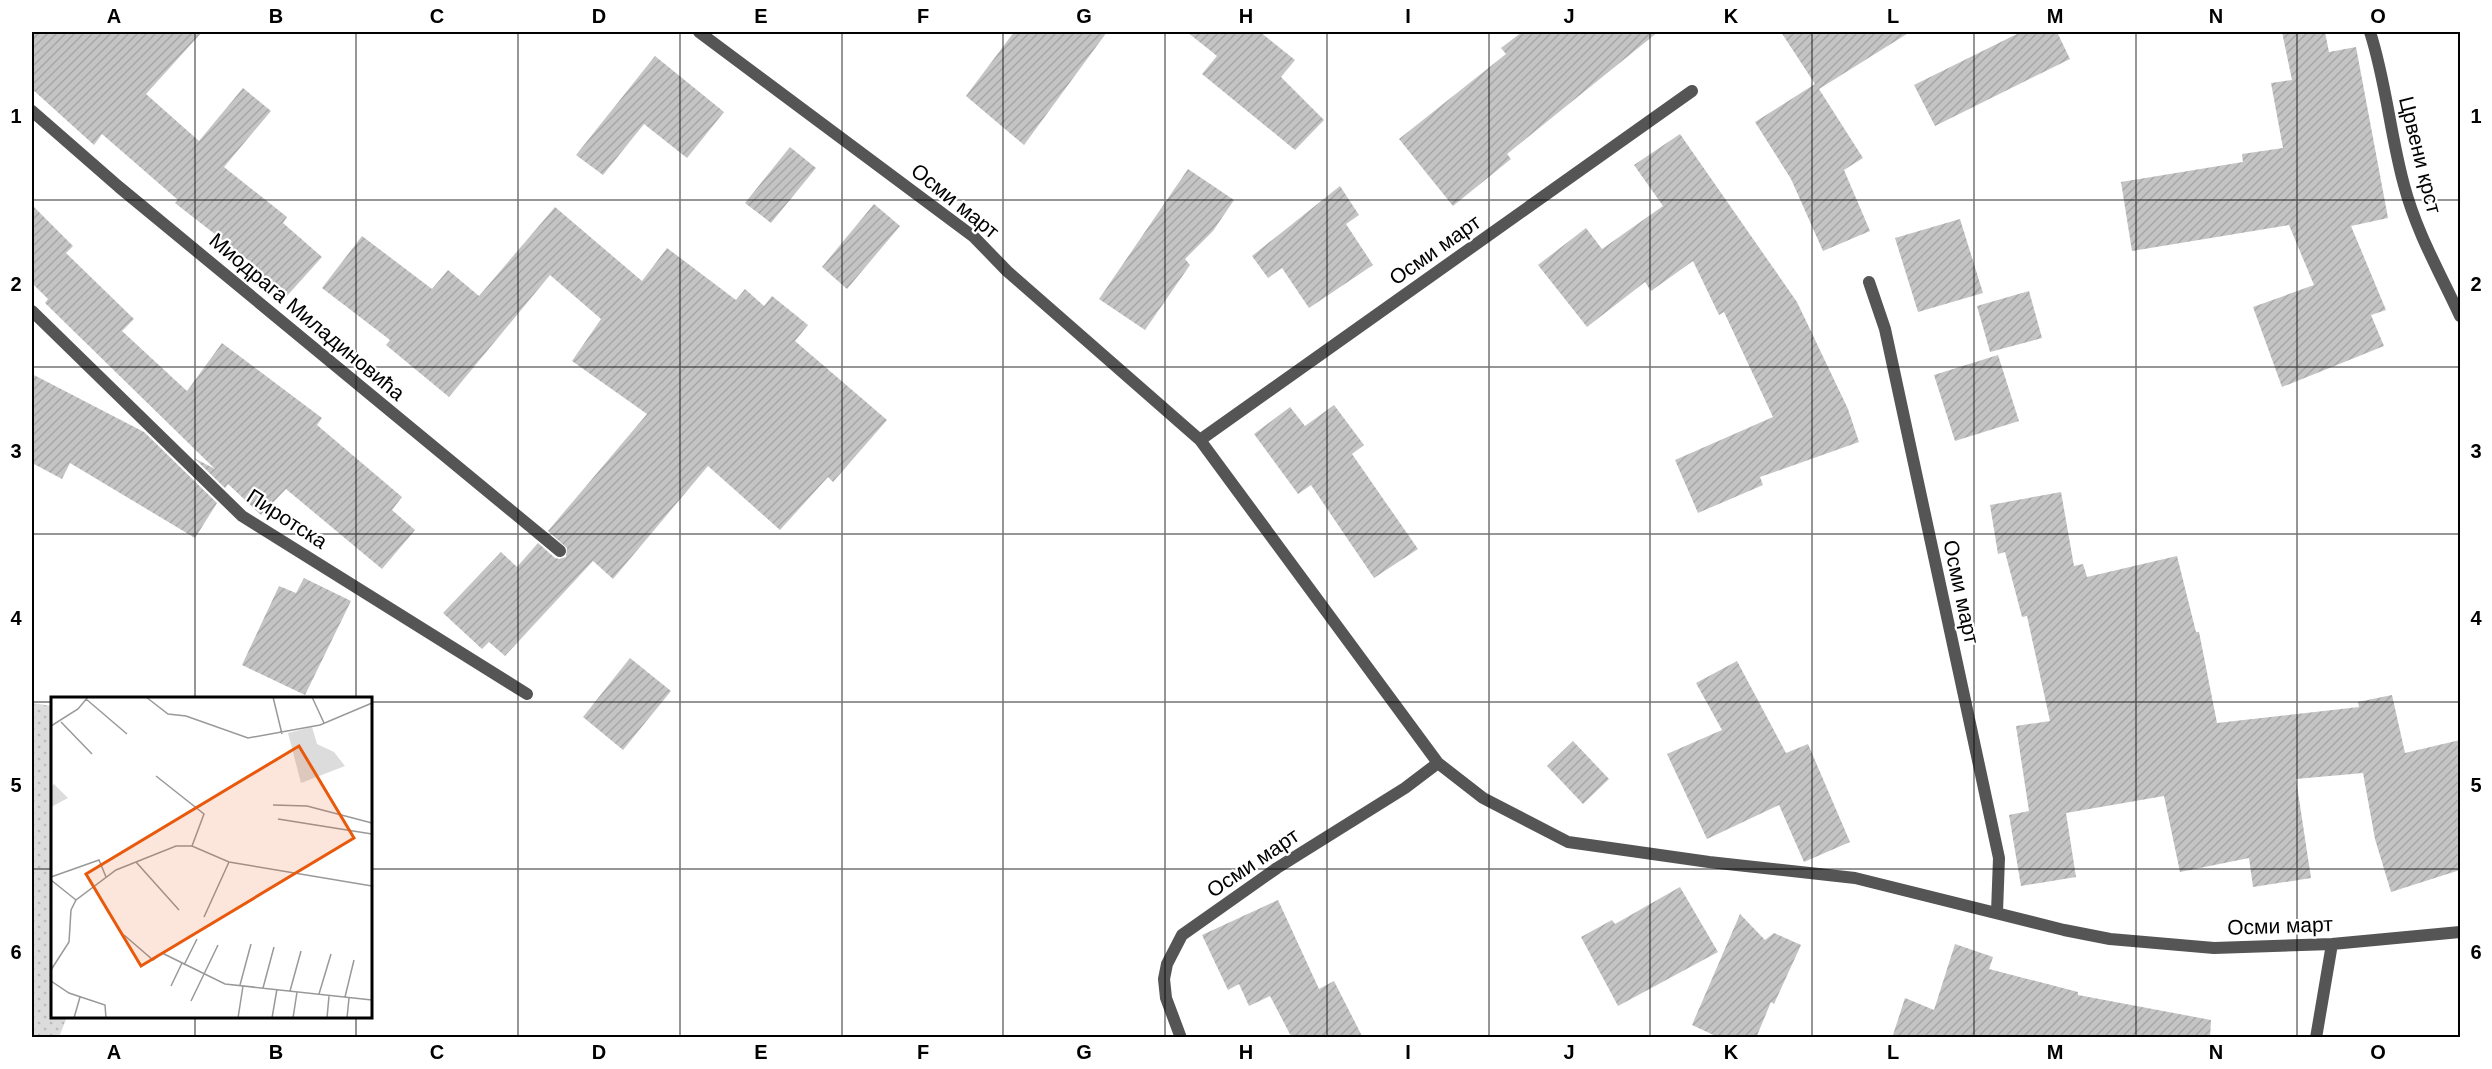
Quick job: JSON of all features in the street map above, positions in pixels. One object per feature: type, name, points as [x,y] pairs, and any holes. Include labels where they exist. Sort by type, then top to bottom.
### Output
[{"type":"street","name":"Осми март","points":[[699,32],[974,237],[1007,272],[1200,440],[1438,763],[1483,798],[1568,842],[1709,862],[1855,878],[2064,930],[2110,939],[2214,948],[2332,944],[2460,932]]},
{"type":"street","name":"Црвени крст","points":[[2370,32],[2377,53],[2403,184],[2412,211],[2460,316]]},
{"type":"street","name":"Осми март","points":[[1200,440],[1692,91]]},
{"type":"street","name":"Миодрага Миладиновића","points":[[32,111],[128,194],[560,552]]},
{"type":"street","name":"Осми март","points":[[1869,282],[1885,329],[1999,858],[1996,912]]},
{"type":"street","name":"Пиротска","points":[[32,310],[242,516],[527,694]]},
{"type":"street","name":"Осми март","points":[[1181,1038],[1166,998],[1164,980],[1167,964],[1182,935],[1277,868],[1405,788],[1438,763]]},
{"type":"street","points":[[2316,1038],[2332,944]]},
{"type":"shaded area","points":[[32,703],[51,706],[51,1018],[67,1018],[59,1037],[32,1037]]},
{"type":"building","points":[[32,32],[202,32],[146,94],[199,141],[243,88],[271,111],[224,167],[287,217],[283,223],[322,257],[286,297],[255,269],[257,267],[175,203],[178,200],[102,134],[94,145],[32,89]]},
{"type":"building","points":[[1014,32],[1107,32],[1024,145],[966,96]]},
{"type":"building","points":[[1187,32],[1260,32],[1295,60],[1281,77],[1324,120],[1295,150],[1202,74],[1217,56]]},
{"type":"building","points":[[1522,32],[1658,32],[1507,154],[1511,159],[1453,206],[1399,139],[1506,54],[1501,48]]},
{"type":"building","points":[[1781,32],[1910,32],[1819,89],[1863,158],[1844,170],[1870,231],[1823,251],[1791,179],[1755,122],[1815,84]]},
{"type":"building","points":[[2021,32],[2057,32],[2070,59],[1935,126],[1914,85]]},
{"type":"building","points":[[2282,32],[2325,32],[2329,52],[2356,47],[2388,218],[2351,226],[2386,310],[2371,315],[2384,346],[2282,387],[2253,307],[2314,285],[2289,225],[2132,251],[2121,182],[2243,162],[2242,154],[2283,148],[2271,83],[2292,80]]},
{"type":"building","points":[[655,56],[724,112],[687,158],[644,124],[603,175],[576,155]]},
{"type":"building","points":[[1680,134],[1797,302],[1848,409],[1859,442],[1760,477],[1763,485],[1698,513],[1675,460],[1773,417],[1724,312],[1719,315],[1693,261],[1651,291],[1645,282],[1587,327],[1538,265],[1586,228],[1602,249],[1663,206],[1634,165]]},
{"type":"building","points":[[790,147],[816,168],[771,223],[745,203]]},
{"type":"building","points":[[1188,169],[1234,200],[1213,231],[1185,259],[1190,265],[1145,330],[1099,299]]},
{"type":"building","points":[[1340,186],[1359,215],[1346,224],[1373,265],[1309,308],[1282,268],[1268,278],[1252,256]]},
{"type":"building","points":[[874,204],[900,226],[847,289],[822,267]]},
{"type":"building","points":[[32,205],[73,246],[66,253],[134,319],[122,331],[187,391],[222,343],[322,418],[317,425],[402,497],[392,510],[415,530],[382,569],[286,489],[261,515],[228,484],[225,488],[194,458],[215,469],[45,303],[48,299],[34,285],[32,287]]},
{"type":"building","points":[[555,207],[642,281],[667,248],[736,300],[745,289],[764,306],[772,296],[808,325],[795,341],[887,420],[833,482],[828,477],[780,530],[708,466],[613,579],[593,561],[505,656],[489,642],[482,649],[443,613],[501,552],[517,567],[538,543],[555,558],[566,557],[567,548],[548,531],[647,414],[572,361],[601,319],[550,275],[449,397],[386,345],[390,340],[322,288],[362,236],[432,289],[448,270],[479,296]]},
{"type":"building","points":[[1960,219],[1983,293],[1918,312],[1895,238]]},
{"type":"building","points":[[2029,291],[2042,338],[1990,352],[1977,306]]},
{"type":"building","points":[[1998,355],[2019,421],[1955,441],[1934,375]]},
{"type":"building","points":[[32,374],[144,432],[217,503],[195,538],[70,463],[62,479],[32,463]]},
{"type":"building","points":[[1334,405],[1364,445],[1352,454],[1418,549],[1374,578],[1311,485],[1298,494],[1254,434],[1290,407],[1305,426]]},
{"type":"building","points":[[2061,492],[2074,566],[2083,564],[2087,577],[2177,556],[2196,632],[2199,632],[2217,723],[2359,707],[2358,702],[2392,695],[2405,753],[2460,740],[2460,870],[2391,892],[2375,839],[2363,773],[2296,779],[2311,878],[2253,887],[2249,858],[2180,872],[2164,796],[2066,813],[2076,877],[2021,886],[2009,815],[2029,811],[2016,726],[2050,721],[2027,616],[2022,617],[2005,552],[1998,554],[1990,505]]},
{"type":"building","points":[[304,578],[351,601],[305,695],[242,665],[279,586],[296,593]]},
{"type":"building","points":[[630,658],[671,691],[623,750],[583,717]]},
{"type":"building","points":[[1737,661],[1786,753],[1808,744],[1850,842],[1804,862],[1779,805],[1707,839],[1667,754],[1722,730],[1696,683]]},
{"type":"building","points":[[1573,741],[1609,779],[1583,804],[1547,766]]},
{"type":"building","points":[[1680,887],[1718,952],[1618,1006],[1581,937],[1612,920],[1615,924]]},
{"type":"building","points":[[1278,900],[1319,989],[1334,981],[1363,1038],[1292,1038],[1270,996],[1249,1006],[1239,984],[1228,990],[1202,935]]},
{"type":"building","points":[[1740,914],[1765,940],[1774,933],[1801,945],[1774,1004],[1771,1002],[1756,1038],[1720,1038],[1692,1025]]},
{"type":"building","points":[[1955,944],[1993,957],[1989,969],[2078,992],[2078,995],[2211,1020],[2210,1038],[1892,1038],[1905,998],[1934,1010]]}]
